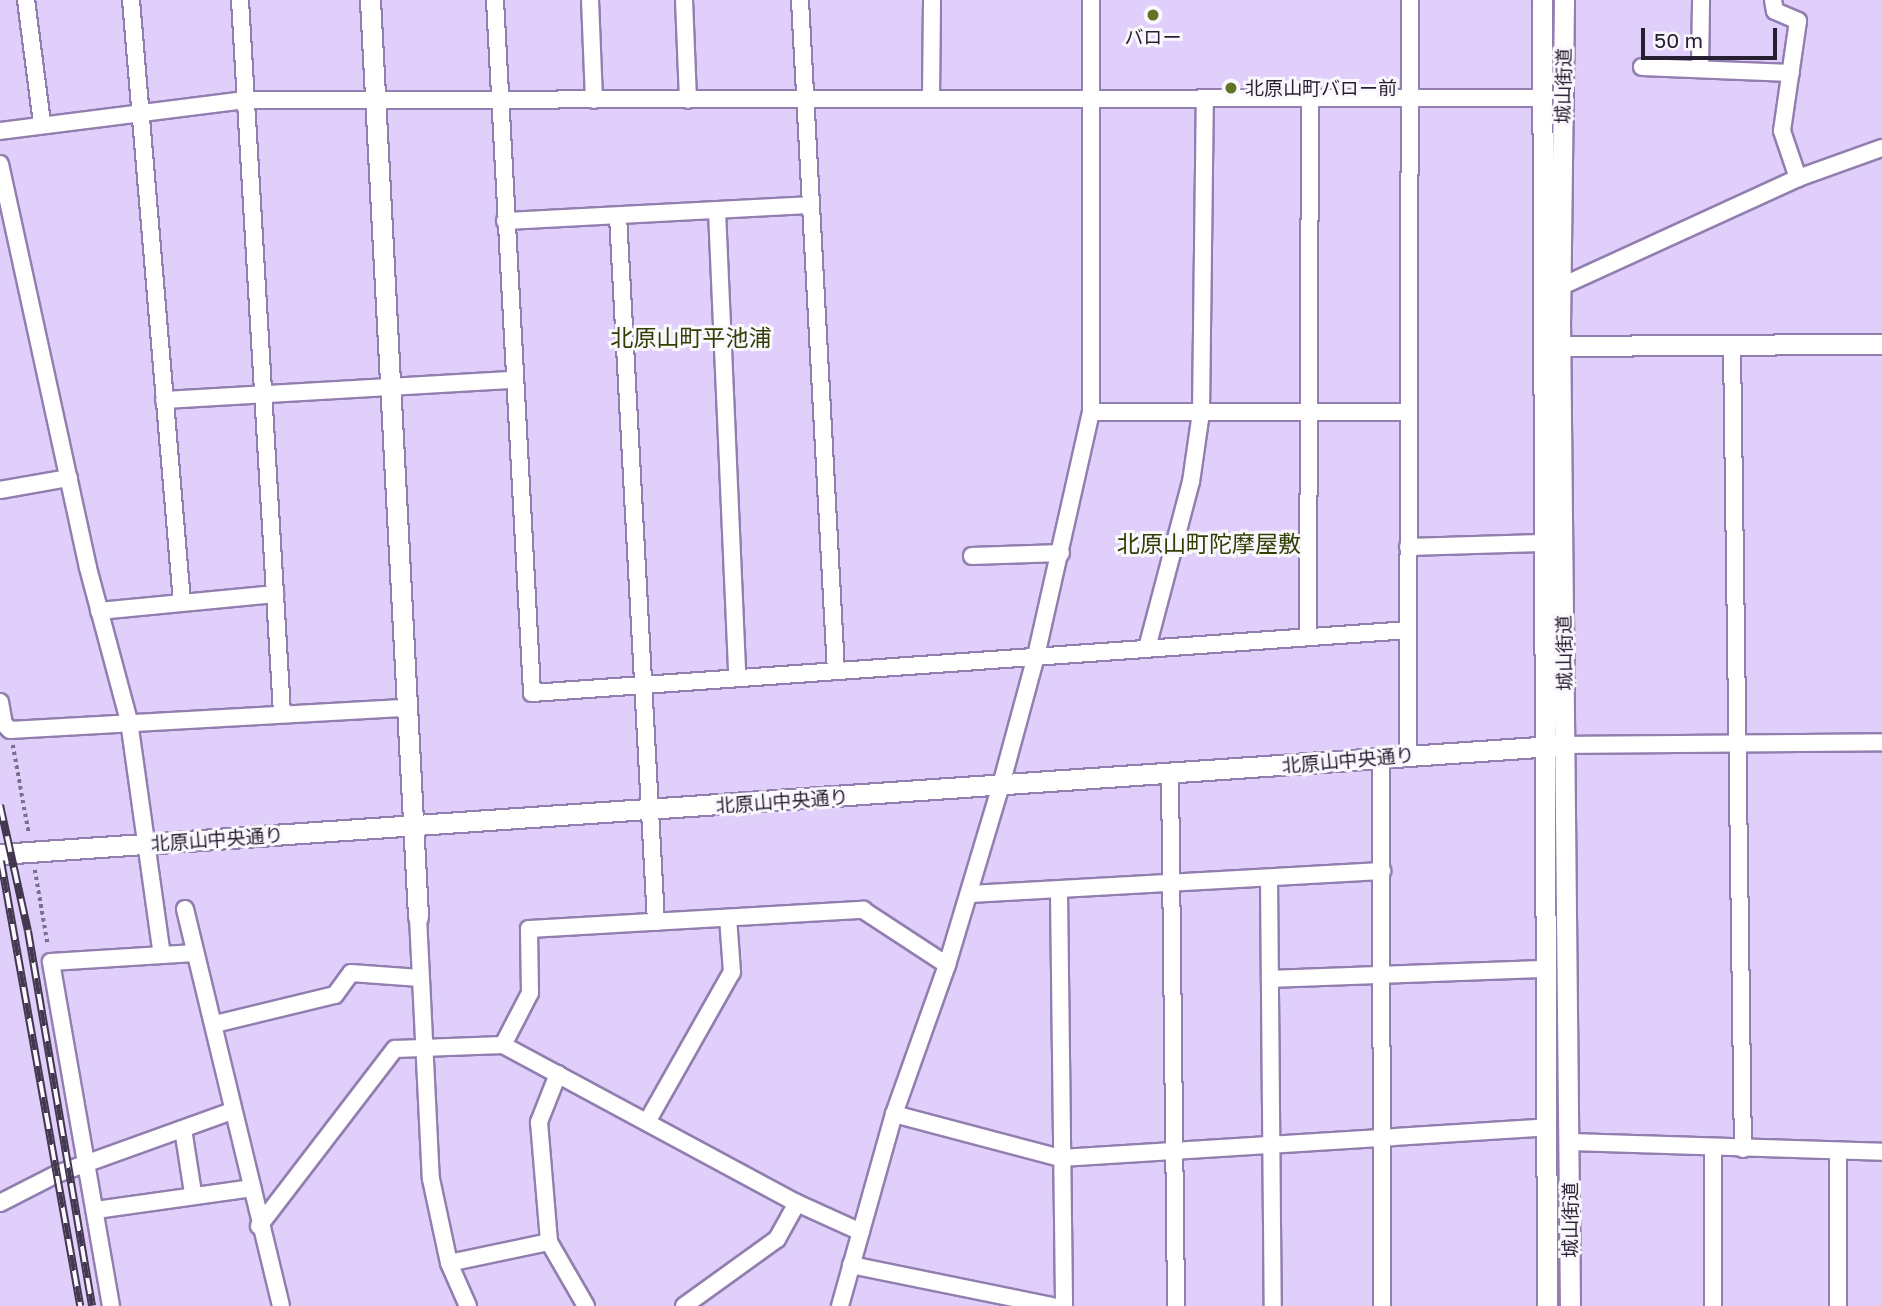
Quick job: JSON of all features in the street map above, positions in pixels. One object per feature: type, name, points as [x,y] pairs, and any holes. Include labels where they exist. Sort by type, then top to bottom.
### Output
[{"type":"street","points":[[26,0],[42,124]]},
{"type":"street","points":[[131,0],[182,602]]},
{"type":"street","points":[[240,0],[282,713]]},
{"type":"street","points":[[370,0],[431,1179],[449,1263],[468,1306]]},
{"type":"street","points":[[495,0],[532,693],[1408,630]]},
{"type":"street","points":[[590,0],[594,100]]},
{"type":"street","points":[[684,0],[688,100]]},
{"type":"street","points":[[800,0],[836,671]]},
{"type":"street","points":[[931,98],[932,0]]},
{"type":"street","points":[[840,1306],[894,1114],[947,965],[1001,785],[1061,553],[1091,411],[1091,0]]},
{"type":"street","points":[[1408,754],[1410,0]]},
{"type":"street","name":"城山街道","points":[[1542,0],[1541,543],[1548,1306]]},
{"type":"street","name":"城山街道","points":[[1564,0],[1560,287],[1571,1142],[1570,1306]]},
{"type":"street","points":[[1700,0],[1700,68]]},
{"type":"street","points":[[1773,0],[1775,11],[1798,21],[1782,131],[1798,178]]},
{"type":"street","points":[[1642,68],[1791,73]]},
{"type":"street","points":[[0,131],[42,124],[142,116],[245,100],[1541,98]]},
{"type":"street","points":[[1308,636],[1311,99]]},
{"type":"street","points":[[1147,648],[1191,482],[1201,413],[1205,100]]},
{"type":"street","points":[[1560,287],[1798,178],[1882,148]]},
{"type":"street","points":[[0,164],[69,478],[129,722],[162,955]]},
{"type":"street","points":[[505,221],[810,205]]},
{"type":"street","points":[[717,211],[737,678]]},
{"type":"street","points":[[618,216],[640,685],[656,922]]},
{"type":"street","points":[[1561,346],[1882,344]]},
{"type":"street","points":[[1732,346],[1743,1149]]},
{"type":"street","points":[[164,400],[514,380]]},
{"type":"street","points":[[1091,411],[1408,412]]},
{"type":"street","points":[[0,490],[69,478]]},
{"type":"street","points":[[1408,547],[1541,543]]},
{"type":"street","points":[[972,556],[1061,553]]},
{"type":"street","points":[[100,611],[275,594]]},
{"type":"street","points":[[0,702],[4,724],[10,730],[406,708]]},
{"type":"street","points":[[1565,745],[1882,742]]},
{"type":"street","name":"北原山中央通り","points":[[0,854],[1565,745]]},
{"type":"street","points":[[1381,758],[1384,977],[1382,1306]]},
{"type":"street","points":[[1170,774],[1176,1306]]},
{"type":"street","points":[[969,894],[1059,892],[1382,871]]},
{"type":"street","points":[[1269,879],[1273,1306]]},
{"type":"street","points":[[1059,892],[1064,1306]]},
{"type":"street","points":[[185,909],[215,1024],[259,1226],[281,1306]]},
{"type":"street","points":[[503,1045],[530,993],[529,929],[863,910],[947,965]]},
{"type":"street","points":[[647,1122],[732,972],[728,918]]},
{"type":"street","points":[[111,1306],[51,962],[195,953]]},
{"type":"street","points":[[1270,979],[1384,977],[1547,969]]},
{"type":"street","points":[[215,1024],[335,995],[351,973],[420,978]]},
{"type":"street","points":[[259,1226],[395,1049],[503,1045],[797,1203],[861,1232]]},
{"type":"street","points":[[558,1074],[539,1122],[549,1242],[586,1306]]},
{"type":"street","points":[[0,1203],[57,1174],[88,1166],[232,1111]]},
{"type":"street","points":[[894,1114],[1061,1158],[1175,1152],[1382,1134],[1548,1127]]},
{"type":"street","points":[[183,1129],[193,1193]]},
{"type":"street","points":[[1571,1142],[1713,1149],[1882,1152]]},
{"type":"street","points":[[1713,1149],[1713,1306]]},
{"type":"street","points":[[1838,1151],[1838,1306]]},
{"type":"street","points":[[96,1210],[193,1193],[252,1188]]},
{"type":"street","points":[[684,1306],[777,1239],[797,1203]]},
{"type":"street","points":[[449,1263],[549,1242]]},
{"type":"street","points":[[851,1265],[1052,1306]]},
{"type":"path","points":[[10,730],[29,837],[42,836]]},
{"type":"path","points":[[47,866],[34,866],[51,962]]},
{"type":"railway","points":[[0,805],[28,931],[92,1306]]},
{"type":"railway","points":[[1,861],[80,1306]]},
{"type":"place","name":"バロー","points":[[1153,15]]},
{"type":"place","name":"北原山町バロー前","points":[[1231,88]]},
{"type":"district","name":"北原山町平池浦","points":[[691,337]]},
{"type":"district","name":"北原山町陀摩屋敷","points":[[1209,543]]}]
